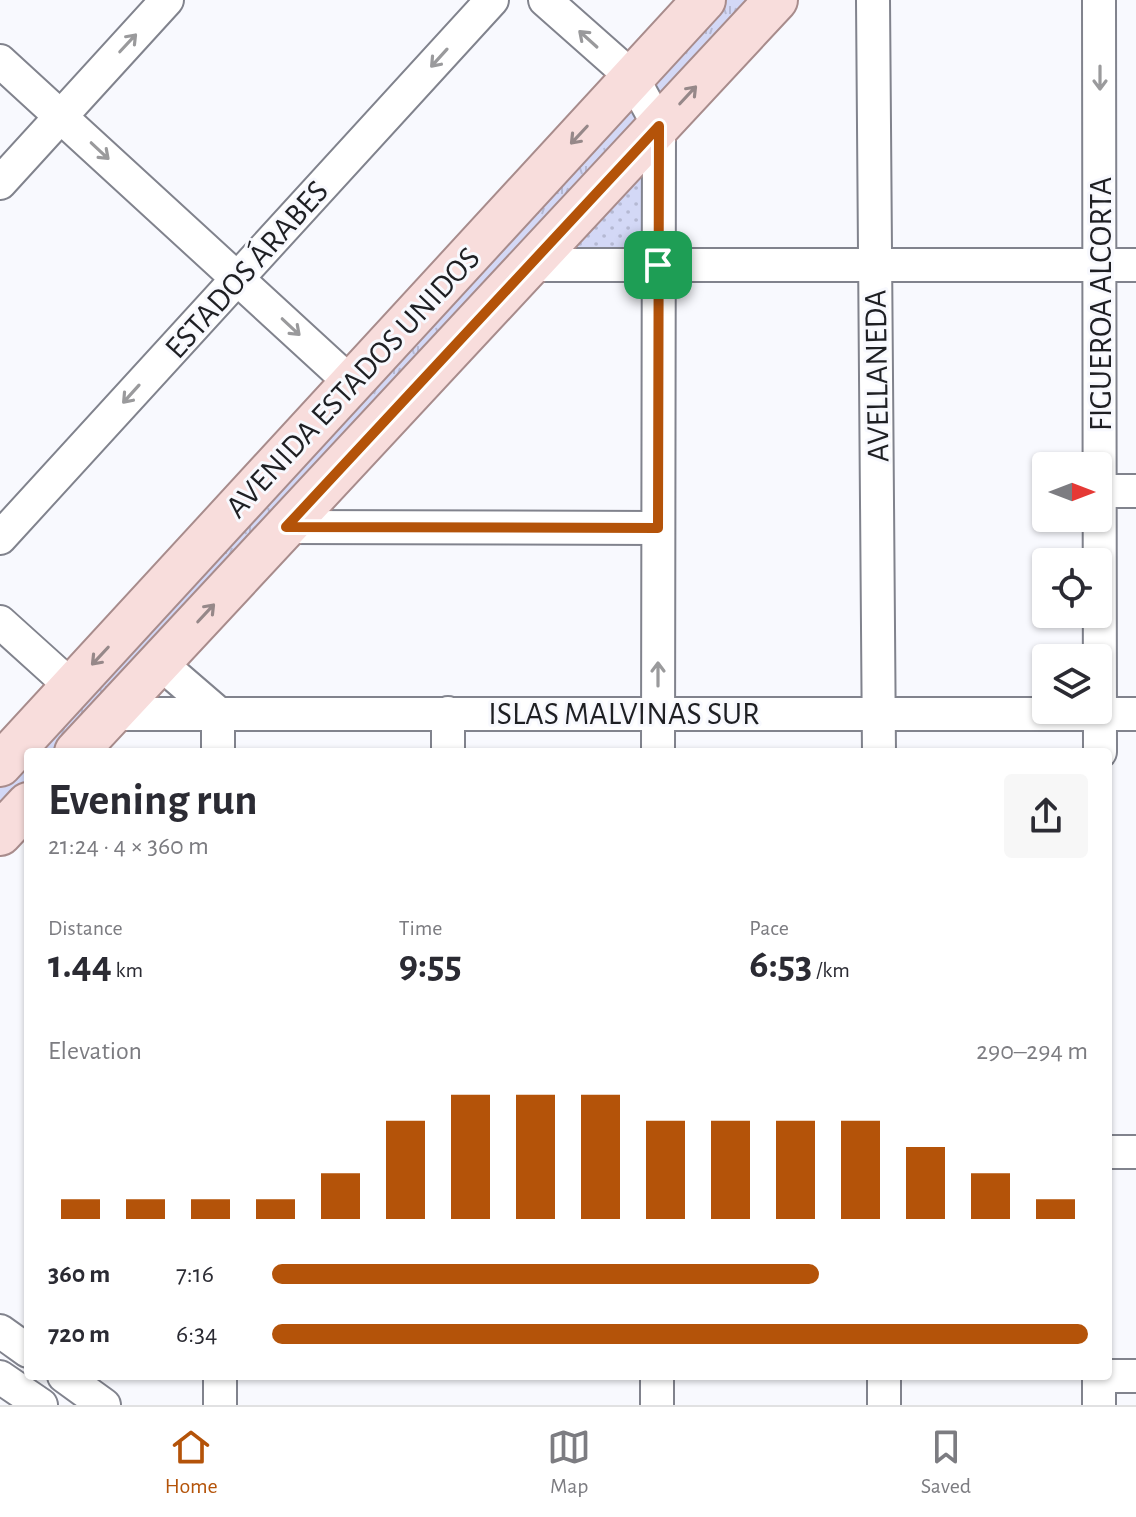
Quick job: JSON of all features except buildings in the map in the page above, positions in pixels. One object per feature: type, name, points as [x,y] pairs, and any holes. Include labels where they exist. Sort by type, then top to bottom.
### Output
[{"type":"main road","name":"AVENIDA ESTADOS UNIDOS","points":[[0,765],[704,0]]},
{"type":"main road","name":"AVENIDA ESTADOS UNIDOS","points":[[80,748],[776,0]]},
{"type":"main road","points":[[0,834],[24,808]]},
{"type":"street","points":[[0,183],[167,0]]},
{"type":"street","name":"ESTADOS ÁRABES","points":[[0,538],[492,0]]},
{"type":"street","points":[[545,0],[632,77],[659,126],[658,748]]},
{"type":"street","name":"AVELLANEDA","points":[[873,0],[879,748]]},
{"type":"street","name":"FIGUEROA ALCORTA","points":[[1099,0],[1100,452]]},
{"type":"street","points":[[0,61],[351,383]]},
{"type":"street","points":[[529,265],[1136,265]]},
{"type":"street","points":[[1112,491],[1136,491]]},
{"type":"street","points":[[286,527],[658,528]]},
{"type":"street","name":"FIGUEROA ALCORTA","points":[[1100,532],[1100,644]]},
{"type":"street","points":[[0,622],[72,687]]},
{"type":"street","points":[[160,663],[218,713],[218,748]]},
{"type":"street","points":[[448,713],[448,748]]},
{"type":"street","name":"ISLAS MALVINAS SUR","points":[[112,714],[1032,714]]},
{"type":"street","name":"ISLAS MALVINAS SUR","points":[[1112,714],[1136,714]]},
{"type":"street","name":"FIGUEROA ALCORTA","points":[[1100,724],[1100,748]]},
{"type":"street","points":[[1112,1152],[1136,1152]]},
{"type":"street","points":[[0,1331],[24,1348]]},
{"type":"street","points":[[1112,1376],[1136,1376]]},
{"type":"street","points":[[0,1377],[41,1405]]},
{"type":"street","points":[[70,1380],[104,1405]]},
{"type":"street","points":[[220,1380],[220,1405]]},
{"type":"street","points":[[657,1380],[657,1405]]},
{"type":"street","points":[[884,1380],[884,1405]]},
{"type":"street","points":[[1099,1380],[1099,1405]]},
{"type":"green space","points":[[704,0],[776,0],[80,748],[24,748],[24,808],[0,834],[0,765]]},
{"type":"green space","points":[[645,163],[643,251],[568,251]]},
{"type":"route","points":[[659,126],[658,265],[658,528],[286,527],[659,126]]}]
